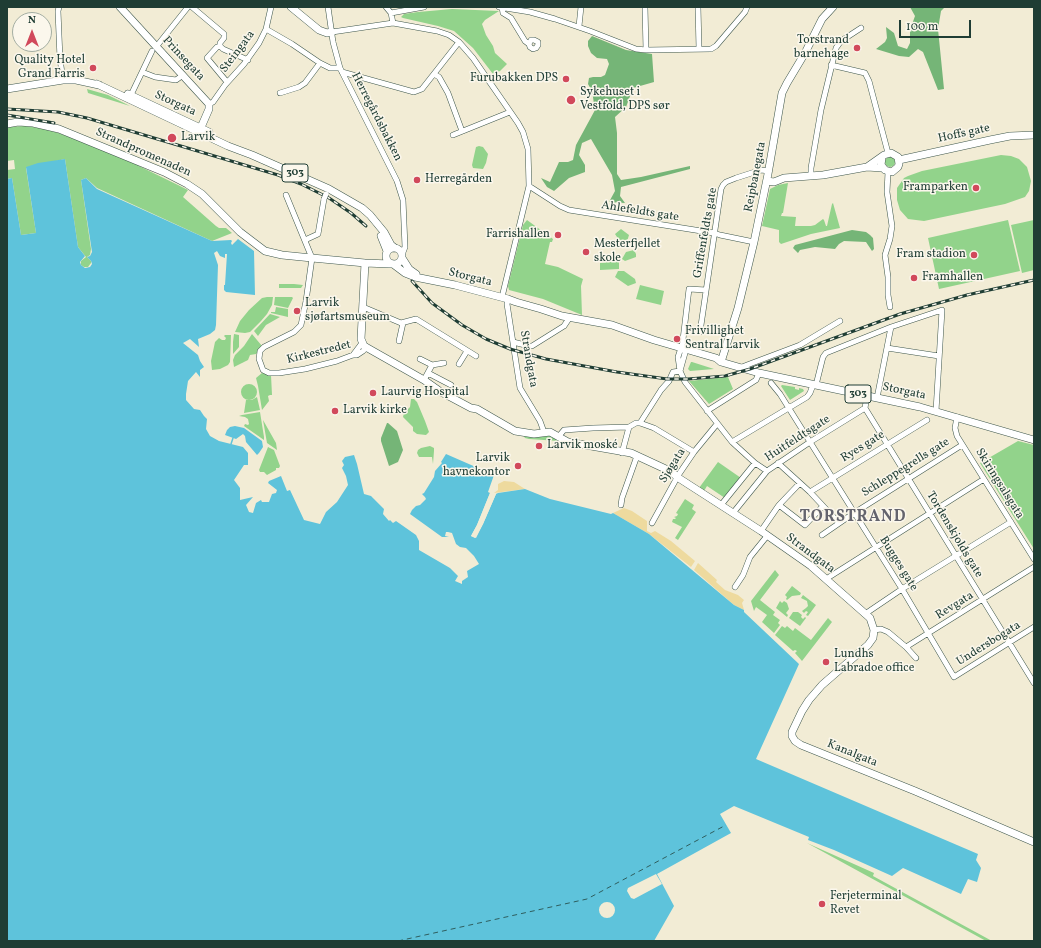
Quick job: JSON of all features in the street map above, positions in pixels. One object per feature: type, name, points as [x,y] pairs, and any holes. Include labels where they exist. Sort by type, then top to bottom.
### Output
[{"type":"main road","name":"Prinsegata","points":[[120,7],[154,49],[182,75],[209,104]]},
{"type":"main road","points":[[291,7],[319,30],[327,33],[332,32]]},
{"type":"main road","name":"Reipbanegata","points":[[721,362],[738,308],[754,242],[768,175],[782,93],[805,53],[822,19],[833,7]]},
{"type":"main road","name":"Storgata","points":[[7,89],[63,80],[76,80],[108,87],[242,151],[310,180],[347,199],[370,215],[384,232],[391,245],[396,248]]},
{"type":"main road","points":[[200,130],[209,109],[209,104]]},
{"type":"main road","name":"Strandpromenaden","points":[[7,124],[18,122],[33,123],[59,129],[152,167],[187,184],[202,194],[240,232],[265,251],[282,255],[392,264]]},
{"type":"main road","name":"Hoffs gate","points":[[899,160],[1010,136],[1034,135]]},
{"type":"main road","points":[[768,175],[774,182],[784,178],[837,174],[867,167],[885,155],[895,154],[899,160],[896,170],[867,167]]},
{"type":"main road","points":[[885,155],[880,161],[885,170]]},
{"type":"main road","name":"Storgata","points":[[347,199],[375,226],[381,234],[386,253]]},
{"type":"main road","points":[[396,248],[392,248],[382,257],[367,263],[361,339],[364,345],[424,380],[460,398],[506,427],[519,432],[534,434],[544,432]]},
{"type":"main road","name":"303","points":[[396,248],[402,257]]},
{"type":"main road","name":"303","points":[[386,253],[386,260],[392,264]]},
{"type":"main road","name":"Storgata","points":[[402,257],[409,269],[426,279]]},
{"type":"main road","points":[[392,264],[398,263],[402,257]]},
{"type":"main road","name":"Storgata","points":[[392,264],[405,273],[426,279],[505,298],[517,298],[547,306],[570,317],[583,321],[612,324],[715,362],[721,362],[814,385],[936,411],[1034,440]]},
{"type":"main road","name":"Strandgata","points":[[544,432],[550,432],[568,442],[622,453],[626,452],[636,458],[668,470],[764,533],[811,566],[865,614],[872,622],[874,630]]},
{"type":"main road","name":"Kanalgata","points":[[874,630],[870,643],[822,685],[809,700],[792,732],[793,739],[802,745],[1034,842]]},
{"type":"street","points":[[59,7],[58,19],[60,59],[63,80]]},
{"type":"street","points":[[130,98],[154,49],[188,7]]},
{"type":"street","points":[[192,7],[224,34],[224,38],[220,46],[206,58],[227,82]]},
{"type":"street","name":"Steingata","points":[[209,104],[213,102],[227,82],[248,60],[266,29],[272,7]]},
{"type":"street","name":"Herregårdsbakken","points":[[328,7],[333,42],[341,70],[397,181],[404,200],[404,241]]},
{"type":"street","points":[[386,7],[391,13],[392,23]]},
{"type":"street","points":[[391,13],[395,7]]},
{"type":"street","points":[[391,13],[424,7]]},
{"type":"street","points":[[499,7],[530,10],[579,26],[636,49],[646,50],[711,49],[716,46],[745,12],[747,7]]},
{"type":"street","points":[[502,7],[503,13],[511,18],[525,41],[529,44]]},
{"type":"street","points":[[579,26],[581,7]]},
{"type":"street","points":[[645,7],[646,50]]},
{"type":"street","points":[[698,7],[699,49]]},
{"type":"street","points":[[266,29],[330,68],[414,92],[422,89],[459,42],[443,33],[392,23],[332,32]]},
{"type":"street","points":[[811,176],[820,116],[838,44],[861,28]]},
{"type":"street","name":"Strandgata","points":[[459,42],[473,58],[510,112],[526,139],[530,172],[529,186],[505,298],[520,388],[540,421],[544,432]]},
{"type":"street","points":[[220,46],[227,51],[248,60]]},
{"type":"street","points":[[280,93],[299,87],[305,83],[320,63]]},
{"type":"street","points":[[832,65],[865,73],[869,81],[885,155]]},
{"type":"street","points":[[142,72],[155,77],[176,80],[182,75]]},
{"type":"street","points":[[434,74],[439,77],[448,94],[462,132]]},
{"type":"street","points":[[453,135],[510,112]]},
{"type":"street","name":"Griffenfeldts gate","points":[[700,332],[721,189],[723,185],[736,178],[761,170],[768,175]]},
{"type":"street","points":[[885,170],[886,192],[892,226],[885,255],[890,307]]},
{"type":"street","name":"Ahlefeldts gate","points":[[529,186],[560,206],[569,210],[714,233],[720,236],[754,242]]},
{"type":"street","points":[[305,240],[318,234],[326,195]]},
{"type":"street","name":"Kirkestredet","points":[[286,196],[312,258],[302,323],[294,332],[264,347],[260,351],[259,359],[263,370],[269,373],[305,369],[336,361],[353,354],[364,345]]},
{"type":"street","points":[[396,248],[401,248],[404,241]]},
{"type":"street","points":[[402,257],[406,247],[404,241]]},
{"type":"street","points":[[706,290],[689,289],[683,350],[678,357],[681,376],[732,442],[755,463],[767,471]]},
{"type":"street","points":[[363,307],[404,323],[416,319],[476,356]]},
{"type":"street","points":[[732,442],[807,397],[814,385],[823,357],[826,353],[891,327],[942,310],[936,411]]},
{"type":"street","points":[[513,342],[532,346],[555,333],[564,326],[570,317]]},
{"type":"street","points":[[742,368],[800,345],[840,321]]},
{"type":"street","points":[[399,341],[404,323]]},
{"type":"street","points":[[877,398],[891,327]]},
{"type":"street","points":[[887,348],[939,356]]},
{"type":"street","points":[[459,364],[467,351]]},
{"type":"street","points":[[420,359],[432,365],[444,363]]},
{"type":"street","points":[[424,380],[432,365]]},
{"type":"street","points":[[640,423],[661,390],[669,382],[673,372],[680,371]]},
{"type":"street","points":[[707,411],[756,380],[759,372]]},
{"type":"street","points":[[428,373],[451,385]]},
{"type":"street","name":"Bugges gate","points":[[771,383],[810,442],[902,589],[954,677]]},
{"type":"street","points":[[864,408],[867,396]]},
{"type":"street","name":"Huitfeldtsgate","points":[[733,513],[767,471],[864,408]]},
{"type":"street","name":"Tordenskjolds gate","points":[[864,408],[1034,683]]},
{"type":"street","name":"Skiringsalsgata","points":[[957,417],[955,428],[957,436],[1034,559]]},
{"type":"street","name":"Ryes gate","points":[[810,492],[927,420]]},
{"type":"street","points":[[559,436],[564,430],[629,427],[636,423],[640,423],[654,428],[694,452]]},
{"type":"street","name":"Sjøgata","points":[[652,523],[677,477],[694,452],[717,424]]},
{"type":"street","points":[[622,453],[629,427]]},
{"type":"street","name":"Schleppegrells gate","points":[[822,535],[854,513],[962,445]]},
{"type":"street","points":[[621,505],[636,458]]},
{"type":"street","points":[[721,505],[755,463]]},
{"type":"street","points":[[778,463],[810,492],[839,523]]},
{"type":"street","points":[[826,579],[984,479]]},
{"type":"street","points":[[735,587],[743,575],[750,557],[779,505],[800,483]]},
{"type":"street","points":[[779,505],[804,525],[823,506]]},
{"type":"street","points":[[865,614],[902,589],[1011,522]]},
{"type":"street","name":"Revgata","points":[[906,647],[1034,567]]},
{"type":"street","name":"Undersbogata","points":[[954,677],[1034,627]]},
{"type":"street","points":[[874,630],[881,629],[888,632],[906,647],[916,658]]},
{"type":"green space","points":[[910,7],[945,7],[941,11],[938,29],[944,89],[938,90],[923,52],[918,49],[909,57],[899,56],[876,49],[885,42],[887,38],[886,27],[894,33],[898,46],[907,49],[910,43],[910,30],[915,16]]},
{"type":"green space","points":[[452,9],[499,11],[485,20],[482,24],[495,53],[507,64],[500,71],[493,74],[473,48],[454,31],[401,17],[404,14]]},
{"type":"green space","points":[[592,36],[626,50],[652,54],[654,82],[633,88],[626,107],[615,117],[617,133],[617,174],[621,180],[690,166],[690,169],[621,187],[620,196],[625,203],[609,202],[615,191],[612,175],[591,139],[582,143],[579,155],[585,165],[585,172],[569,178],[554,191],[547,187],[541,178],[550,182],[559,162],[568,162],[573,160],[576,145],[595,110],[592,91],[588,84],[589,78],[601,77],[605,75],[609,64],[607,59],[597,58],[591,53],[588,46],[588,41]]},
{"type":"green space","points":[[87,89],[108,95],[130,106],[88,93]]},
{"type":"green space","points":[[25,126],[46,129],[92,144],[136,163],[139,166],[188,190],[183,197],[216,226],[219,228],[226,228],[232,233],[212,241],[97,188],[86,178],[81,180],[91,249],[90,255],[87,257],[91,263],[88,267],[84,267],[81,265],[81,261],[86,257],[78,247],[65,159],[26,168],[36,233],[21,235],[12,178],[7,179],[7,170],[15,169],[14,160],[7,161],[7,127]]},
{"type":"green space","points":[[476,147],[483,147],[488,154],[483,169],[473,168],[472,165]]},
{"type":"green space","points":[[1001,155],[1019,159],[1027,167],[1031,181],[1029,191],[1025,197],[1005,204],[924,221],[908,219],[900,210],[897,200],[897,188],[904,178],[922,171]]},
{"type":"green space","points":[[888,157],[892,157],[895,162],[892,167],[888,167],[885,164],[885,160]]},
{"type":"green space","points":[[788,183],[783,213],[781,216],[796,217],[795,226],[815,225],[823,219],[827,226],[833,203],[840,228],[811,234],[781,244],[779,242],[779,230],[762,226],[770,189],[778,185]]},
{"type":"green space","points":[[527,220],[553,239],[552,242],[550,242],[545,264],[558,267],[583,279],[581,286],[582,315],[543,299],[509,290],[508,286],[523,225]]},
{"type":"green space","name":"Fram stadion","points":[[1008,220],[1020,271],[939,289],[928,238]]},
{"type":"green space","points":[[1034,220],[1034,270],[1022,273],[1011,225]]},
{"type":"green space","points":[[621,229],[629,235],[626,245],[621,243],[615,234]]},
{"type":"green space","points":[[852,230],[866,232],[870,235],[873,238],[874,249],[872,251],[866,242],[844,241],[835,249],[815,247],[800,250],[798,253],[793,248],[795,245]]},
{"type":"green space","points":[[634,250],[636,257],[625,261],[622,259],[626,252]]},
{"type":"green space","points":[[619,261],[619,269],[600,270],[600,263]]},
{"type":"green space","points":[[618,271],[624,271],[635,279],[636,283],[628,286],[615,277]]},
{"type":"green space","points":[[279,284],[303,285],[301,288],[279,288]]},
{"type":"green space","points":[[640,285],[664,291],[661,305],[636,299]]},
{"type":"green space","points":[[273,297],[272,305],[261,321],[250,332],[235,332],[240,321],[249,310],[262,298]]},
{"type":"green space","points":[[275,297],[293,298],[288,308],[274,305]]},
{"type":"green space","points":[[276,307],[288,309],[288,317],[271,313],[275,312]]},
{"type":"green space","points":[[270,314],[280,317],[266,325],[258,336],[254,331]]},
{"type":"green space","points":[[234,334],[239,335],[239,347],[233,354],[233,342]]},
{"type":"green space","points":[[252,334],[262,346],[256,354],[250,355],[248,360],[234,367],[233,360],[235,355],[244,346]]},
{"type":"green space","points":[[225,335],[231,335],[230,362],[228,365],[220,369],[212,370],[211,361],[215,342],[219,338],[225,340]]},
{"type":"green space","points":[[691,362],[714,369],[690,371],[688,369]]},
{"type":"green space","points":[[262,373],[271,375],[272,395],[268,396],[269,401],[262,410],[256,378]]},
{"type":"green space","points":[[728,377],[733,389],[709,404],[689,381]]},
{"type":"green space","points":[[249,384],[256,389],[257,392],[252,399],[249,400],[242,395],[241,392],[246,385]]},
{"type":"green space","points":[[781,386],[795,387],[795,389],[799,390],[799,388],[803,389],[804,391],[790,400]]},
{"type":"green space","points":[[257,397],[260,410],[244,413],[246,400],[252,400]]},
{"type":"green space","points":[[411,399],[414,399],[417,402],[425,421],[429,432],[426,435],[417,434],[413,431],[413,427],[403,417],[404,413],[410,407]]},
{"type":"green space","points":[[260,412],[264,440],[244,426],[245,424],[249,424],[248,419],[239,416]]},
{"type":"green space","points":[[263,420],[276,443],[277,450],[267,443]]},
{"type":"green space","points":[[387,423],[397,431],[403,450],[398,462],[389,466],[381,441]]},
{"type":"green space","points":[[548,434],[559,441],[529,439],[525,438],[523,435]]},
{"type":"green space","points":[[1018,441],[1034,445],[1034,549],[980,463]]},
{"type":"green space","points":[[430,446],[434,448],[433,464],[432,457],[419,457],[417,453],[421,448]]},
{"type":"green space","points":[[268,447],[274,450],[280,466],[267,475],[259,470]]},
{"type":"green space","points":[[718,462],[741,478],[725,498],[707,486],[704,491],[699,488]]},
{"type":"green space","points":[[685,499],[694,505],[692,509],[696,512],[678,540],[675,538],[682,527],[672,522],[673,519],[676,518],[674,517],[677,516],[678,514],[676,513]]},
{"type":"green space","points":[[775,570],[779,575],[760,600],[775,612],[773,615],[780,620],[778,623],[780,625],[774,633],[762,622],[767,615],[756,607],[754,611],[751,601]]},
{"type":"green space","points":[[792,586],[801,593],[800,595],[792,596],[787,600],[785,595]]},
{"type":"green space","points":[[803,595],[816,605],[808,616],[806,615],[808,612],[806,611],[804,613],[802,611],[808,606],[807,601],[801,598]]},
{"type":"green space","points":[[780,601],[782,603],[784,601],[787,603],[789,609],[786,613],[788,615],[787,617],[776,608]]},
{"type":"green space","points":[[793,612],[798,612],[802,615],[801,617],[803,619],[805,617],[806,618],[800,626],[789,618]]},
{"type":"green space","points":[[828,618],[832,622],[802,661],[795,653],[797,651],[793,651],[775,635],[782,626],[785,628],[787,626],[793,631],[795,628],[811,640]]},
{"type":"green space","points":[[807,843],[874,873],[873,876],[992,941],[986,941]]},
{"type":"sand","points":[[504,481],[514,482],[525,489],[494,493],[498,490],[498,484]]},
{"type":"sand","points":[[624,508],[632,511],[647,521],[647,531],[651,533],[655,531],[671,541],[695,561],[691,567],[649,534],[613,513]]},
{"type":"sand","points":[[698,563],[717,580],[716,582],[725,590],[738,595],[744,600],[742,603],[744,610],[734,605],[694,570]]},
{"type":"water","points":[[65,159],[78,247],[85,256],[80,262],[85,268],[90,267],[92,264],[87,257],[90,256],[92,252],[81,180],[86,178],[97,189],[212,241],[231,240],[232,245],[238,239],[254,251],[255,295],[226,292],[224,290],[227,254],[225,254],[225,258],[220,256],[217,251],[214,253],[218,265],[215,330],[198,339],[199,347],[190,339],[183,343],[198,355],[204,367],[200,370],[200,377],[196,372],[188,381],[186,400],[194,409],[200,410],[207,419],[206,429],[210,436],[219,441],[243,447],[248,453],[248,465],[244,465],[234,480],[240,488],[240,500],[253,497],[246,505],[249,512],[253,513],[256,503],[261,500],[262,502],[269,502],[272,494],[276,493],[277,490],[268,483],[269,481],[281,476],[287,491],[290,490],[304,520],[320,524],[326,512],[337,502],[348,485],[342,468],[344,465],[342,461],[345,457],[354,455],[364,494],[371,496],[384,509],[383,514],[389,521],[390,520],[393,523],[396,521],[416,535],[419,541],[419,550],[450,568],[458,576],[455,581],[462,584],[462,581],[468,577],[467,571],[479,564],[474,556],[466,548],[460,547],[456,544],[452,533],[446,532],[445,536],[449,536],[442,537],[410,514],[416,506],[420,505],[426,499],[422,494],[434,477],[435,471],[442,463],[441,462],[446,454],[494,475],[488,492],[490,493],[471,536],[475,538],[496,494],[498,493],[525,489],[550,499],[611,514],[613,513],[649,534],[734,605],[744,610],[744,612],[799,664],[756,759],[978,854],[976,860],[981,868],[977,882],[968,879],[961,894],[903,868],[892,876],[808,840],[809,837],[734,806],[720,814],[731,833],[657,874],[674,906],[654,941],[7,941],[7,179],[12,178],[21,235],[36,233],[26,167],[38,163]]},
{"type":"water","points":[[235,426],[244,428],[262,441],[263,447],[257,455],[246,442],[243,434],[236,439],[225,435],[230,427]]},
{"type":"pier","points":[[490,493],[492,494],[479,526],[473,535],[475,536],[493,494],[496,494],[476,538],[471,536]]},
{"type":"pier","points":[[656,874],[662,884],[634,899],[631,898],[627,891],[628,888]]},
{"type":"pier","points":[[604,902],[610,902],[615,907],[613,916],[610,918],[604,918],[599,913],[599,907]]},
{"type":"waterway","points":[[231,444],[233,438]]},
{"type":"ferry route","points":[[398,941],[587,899],[726,825]]},
{"type":"railway","points":[[7,109],[58,112],[87,118],[278,175],[301,184],[329,198],[351,213],[366,226]]},
{"type":"railway","points":[[7,115],[54,123]]},
{"type":"railway","points":[[412,281],[432,303],[462,325],[486,339],[510,349],[546,359],[617,372],[667,379],[688,379],[725,376],[750,369],[900,314],[967,295],[1034,280]]},
{"type":"place","name":"Torstrand barnehage","points":[[857,48]]},
{"type":"place","name":"Quality Hotel Grand Farris","points":[[93,68]]},
{"type":"place","name":"Furubakken DPS","points":[[566,79]]},
{"type":"place","name":"Sykehuset i Vestfold, DPS sør","points":[[571,100]]},
{"type":"place","name":"Larvik","points":[[172,138]]},
{"type":"place","name":"Herregården","points":[[417,180]]},
{"type":"place","name":"Framparken","points":[[976,188]]},
{"type":"place","name":"Farrishallen","points":[[558,235]]},
{"type":"place","name":"Mesterfjellet skole","points":[[586,252]]},
{"type":"place","name":"Fram stadion","points":[[974,255]]},
{"type":"place","name":"Framhallen","points":[[914,278]]},
{"type":"place","name":"Larvik sjøfartsmuseum","points":[[297,311]]},
{"type":"place","name":"Frivillighet Sentral Larvik","points":[[677,339]]},
{"type":"place","name":"Laurvig Hospital","points":[[373,393]]},
{"type":"place","name":"Larvik kirke","points":[[335,411]]},
{"type":"place","name":"Larvik moské","points":[[539,446]]},
{"type":"place","name":"Larvik havnekontor","points":[[518,466]]},
{"type":"place","name":"Lundhs Labradoe office","points":[[826,662]]},
{"type":"place","name":"Ferjeterminal Revet","points":[[822,904]]},
{"type":"district","name":"TORSTRAND","points":[[853,518]]}]
